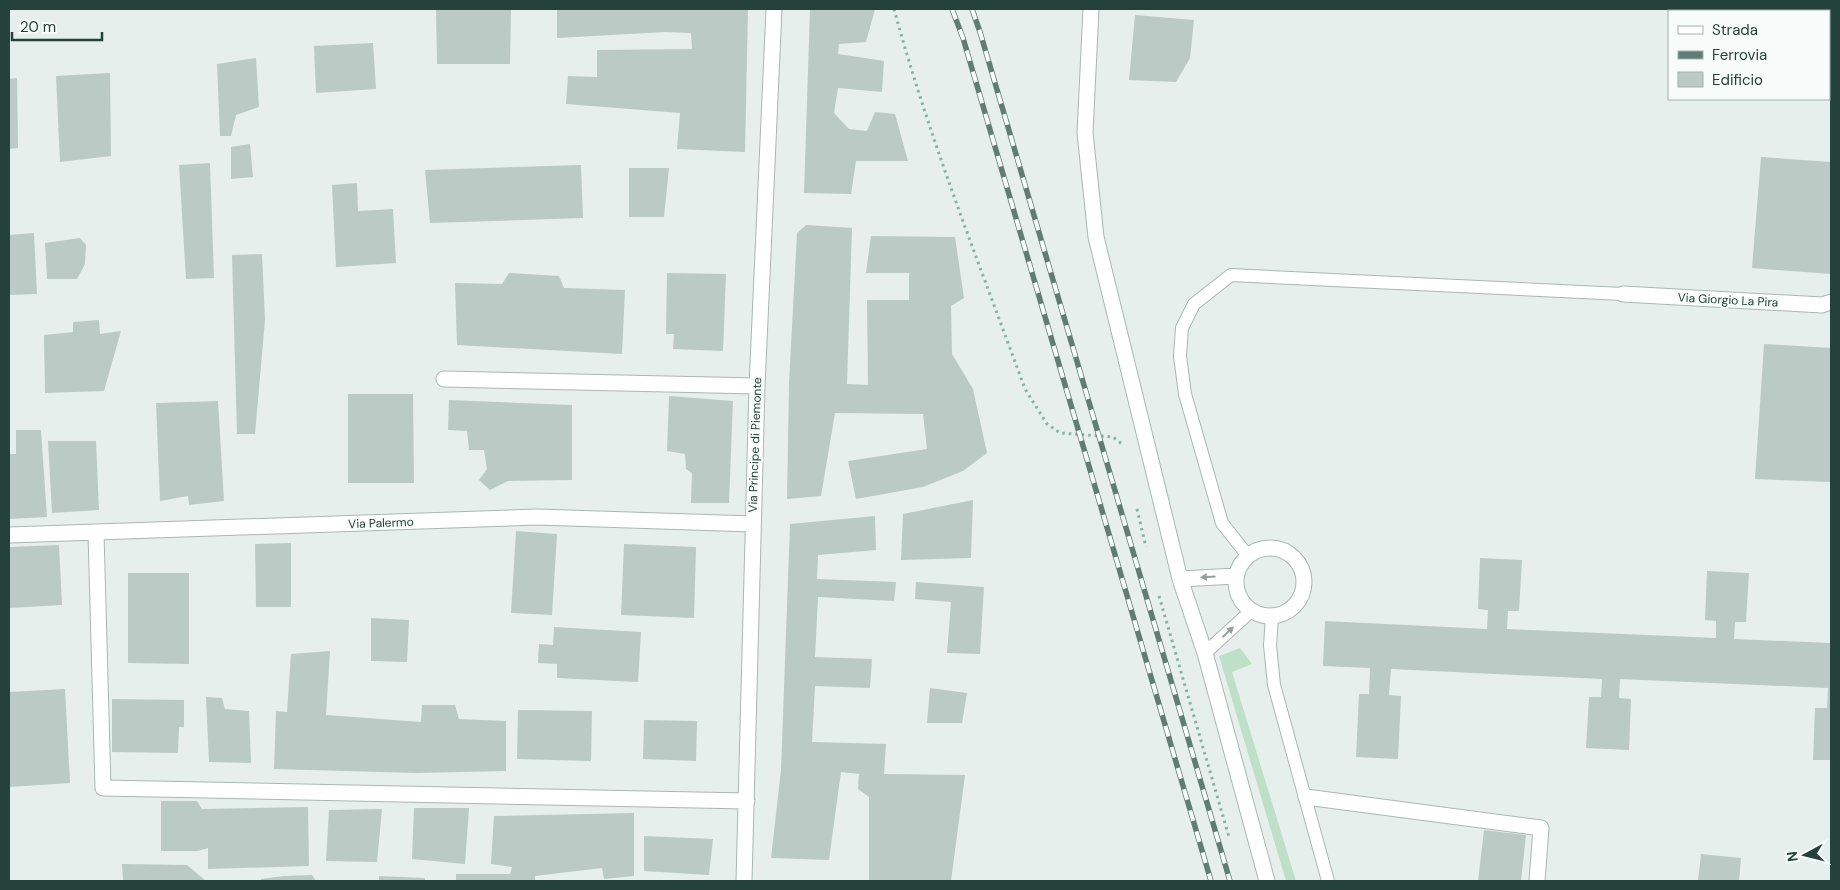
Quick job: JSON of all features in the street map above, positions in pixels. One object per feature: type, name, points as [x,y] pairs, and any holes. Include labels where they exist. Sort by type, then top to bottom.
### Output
[{"type":"street","name":"Via Principe di Piemonte","points":[[744,881],[757,386],[774,9]]},
{"type":"street","points":[[1091,9],[1085,133],[1096,237],[1180,579],[1205,653],[1266,881]]},
{"type":"street","name":"Via Giorgio La Pira","points":[[1623,294],[1822,305],[1831,302]]},
{"type":"street","points":[[444,380],[757,386]]},
{"type":"street","name":"Via Palermo","points":[[9,535],[537,517],[753,524]]},
{"type":"street","points":[[96,533],[103,788],[747,801]]},
{"type":"street","points":[[1278,548],[1288,552],[1296,560],[1302,569],[1304,590],[1299,601],[1292,609],[1283,614],[1261,616],[1251,611],[1238,596],[1236,576],[1242,562],[1248,556],[1257,550],[1278,548]]},
{"type":"street","points":[[1180,579],[1236,576]]},
{"type":"street","points":[[1306,797],[1541,828],[1537,881]]},
{"type":"lane","points":[[1248,556],[1222,523],[1185,394],[1180,356],[1182,328],[1194,304],[1231,275],[1623,294]]},
{"type":"lane","points":[[1205,653],[1251,611]]},
{"type":"lane","points":[[1272,616],[1270,645],[1274,685],[1328,881]]},
{"type":"path","points":[[894,9],[904,46],[939,152],[1025,389],[1047,424],[1060,433],[1113,437],[1122,444]]},
{"type":"path","points":[[1135,500],[1148,555]]},
{"type":"path","points":[[1158,590],[1230,841]]},
{"type":"green space","points":[[1240,648],[1252,664],[1232,672],[1296,881],[1286,881],[1219,656]]},
{"type":"building","points":[[436,9],[511,9],[510,64],[437,64]]},
{"type":"building","points":[[557,9],[748,9],[745,152],[677,149],[680,113],[566,104],[568,76],[597,77],[597,50],[692,49],[691,33],[665,32],[557,38]]},
{"type":"building","points":[[810,9],[875,9],[866,42],[839,44],[838,54],[884,61],[882,92],[838,88],[834,113],[849,129],[867,131],[875,112],[895,114],[908,161],[856,161],[851,194],[804,193]]},
{"type":"building","points":[[1135,15],[1194,20],[1190,58],[1176,82],[1129,80]]},
{"type":"building","points":[[373,43],[376,89],[316,93],[314,46]]},
{"type":"building","points":[[256,58],[259,107],[236,115],[231,136],[220,136],[217,64]]},
{"type":"building","points":[[110,73],[111,156],[60,162],[56,76]]},
{"type":"building","points":[[17,78],[18,148],[9,149],[9,79]]},
{"type":"building","points":[[250,144],[253,177],[231,179],[231,147]]},
{"type":"building","points":[[1761,157],[1831,162],[1831,274],[1752,268]]},
{"type":"building","points":[[210,163],[214,278],[186,279],[179,165]]},
{"type":"building","points":[[581,165],[583,218],[430,223],[425,170]]},
{"type":"building","points":[[629,168],[669,168],[664,217],[629,217]]},
{"type":"building","points":[[357,183],[358,211],[393,209],[396,263],[336,267],[332,185]]},
{"type":"building","points":[[806,225],[852,228],[847,384],[868,385],[867,300],[909,300],[909,273],[866,273],[871,236],[955,237],[964,298],[951,306],[952,354],[973,389],[987,453],[963,471],[923,487],[856,499],[848,461],[927,449],[923,414],[835,413],[821,496],[787,499],[789,383],[797,233]]},
{"type":"building","points":[[34,233],[37,294],[9,295],[9,235]]},
{"type":"building","points":[[80,238],[86,245],[85,264],[77,279],[47,279],[45,243]]},
{"type":"building","points":[[262,254],[265,320],[255,434],[237,434],[232,255]]},
{"type":"building","points":[[509,273],[559,276],[564,288],[625,290],[622,354],[457,345],[455,283],[502,284]]},
{"type":"building","points":[[667,273],[726,274],[723,351],[673,349],[674,334],[666,334]]},
{"type":"building","points":[[99,320],[100,334],[121,331],[104,391],[45,393],[44,335],[73,332],[73,322]]},
{"type":"building","points":[[1764,344],[1831,348],[1831,482],[1755,479]]},
{"type":"building","points":[[348,394],[413,394],[414,483],[348,483]]},
{"type":"building","points":[[669,396],[733,401],[729,503],[691,503],[692,473],[686,469],[685,454],[667,451]]},
{"type":"building","points":[[449,400],[572,405],[572,480],[508,481],[490,490],[479,480],[487,469],[484,450],[469,450],[467,431],[448,430]]},
{"type":"building","points":[[218,401],[224,501],[189,505],[188,496],[160,501],[156,403]]},
{"type":"building","points":[[16,430],[41,430],[47,517],[9,519],[9,454],[16,454]]},
{"type":"building","points":[[48,441],[96,441],[99,510],[52,513]]},
{"type":"building","points":[[973,500],[971,558],[901,560],[903,514]]},
{"type":"building","points":[[875,516],[876,550],[818,555],[817,579],[896,582],[894,601],[818,597],[815,657],[872,659],[870,688],[815,686],[812,742],[886,744],[884,774],[965,775],[951,881],[869,881],[869,797],[858,789],[859,774],[841,772],[829,860],[771,858],[781,770],[790,524]]},
{"type":"building","points":[[516,531],[557,534],[552,615],[511,613]]},
{"type":"building","points":[[291,543],[291,607],[256,607],[255,544]]},
{"type":"building","points":[[624,544],[696,547],[694,618],[621,615]]},
{"type":"building","points":[[59,545],[62,605],[9,608],[9,547]]},
{"type":"building","points":[[1480,558],[1522,560],[1519,611],[1508,611],[1507,629],[1716,638],[1716,621],[1705,620],[1707,571],[1749,573],[1746,622],[1735,622],[1734,639],[1831,643],[1831,760],[1813,760],[1815,708],[1827,708],[1828,688],[1620,679],[1619,698],[1631,699],[1629,750],[1586,748],[1589,697],[1601,697],[1602,679],[1391,669],[1389,695],[1401,696],[1398,759],[1356,757],[1359,694],[1369,694],[1370,668],[1323,666],[1325,621],[1487,629],[1488,610],[1478,609]]},
{"type":"building","points":[[128,573],[189,573],[189,664],[128,663]]},
{"type":"building","points":[[916,582],[984,587],[980,654],[947,653],[951,602],[915,599]]},
{"type":"building","points":[[371,618],[409,620],[407,662],[371,661]]},
{"type":"building","points":[[554,627],[641,632],[638,682],[557,678],[557,664],[538,663],[539,644],[553,645]]},
{"type":"building","points":[[330,651],[326,715],[421,722],[422,705],[455,705],[459,719],[506,721],[506,771],[416,773],[274,769],[276,711],[287,712],[291,654]]},
{"type":"building","points":[[930,688],[967,693],[962,723],[927,723]]},
{"type":"building","points":[[65,689],[70,783],[9,787],[9,692]]},
{"type":"building","points":[[206,697],[222,698],[225,709],[249,711],[251,763],[209,762]]},
{"type":"building","points":[[112,699],[184,700],[184,727],[179,727],[178,753],[112,752]]},
{"type":"building","points":[[518,710],[592,711],[591,761],[517,759]]},
{"type":"building","points":[[644,720],[697,721],[696,761],[643,759]]},
{"type":"building","points":[[161,801],[197,801],[202,809],[308,807],[309,866],[208,869],[208,848],[198,851],[161,851]]},
{"type":"building","points":[[414,808],[469,808],[465,864],[412,859]]},
{"type":"building","points":[[382,809],[377,862],[326,861],[329,810]]},
{"type":"building","points":[[634,813],[634,876],[604,879],[602,868],[535,876],[535,881],[456,881],[456,874],[510,874],[512,867],[491,864],[494,816]]},
{"type":"building","points":[[1484,830],[1526,835],[1521,881],[1478,881]]},
{"type":"building","points":[[644,836],[713,839],[709,875],[644,871]]},
{"type":"building","points":[[1701,854],[1741,858],[1739,881],[1698,881]]},
{"type":"building","points":[[122,864],[187,865],[206,881],[123,881]]},
{"type":"building","points":[[312,875],[316,881],[261,881],[261,879],[284,876]]},
{"type":"building","points":[[379,876],[425,878],[425,881],[379,881]]},
{"type":"railway","points":[[952,9],[963,38],[1211,881]]},
{"type":"railway","points":[[972,9],[1230,881]]}]
